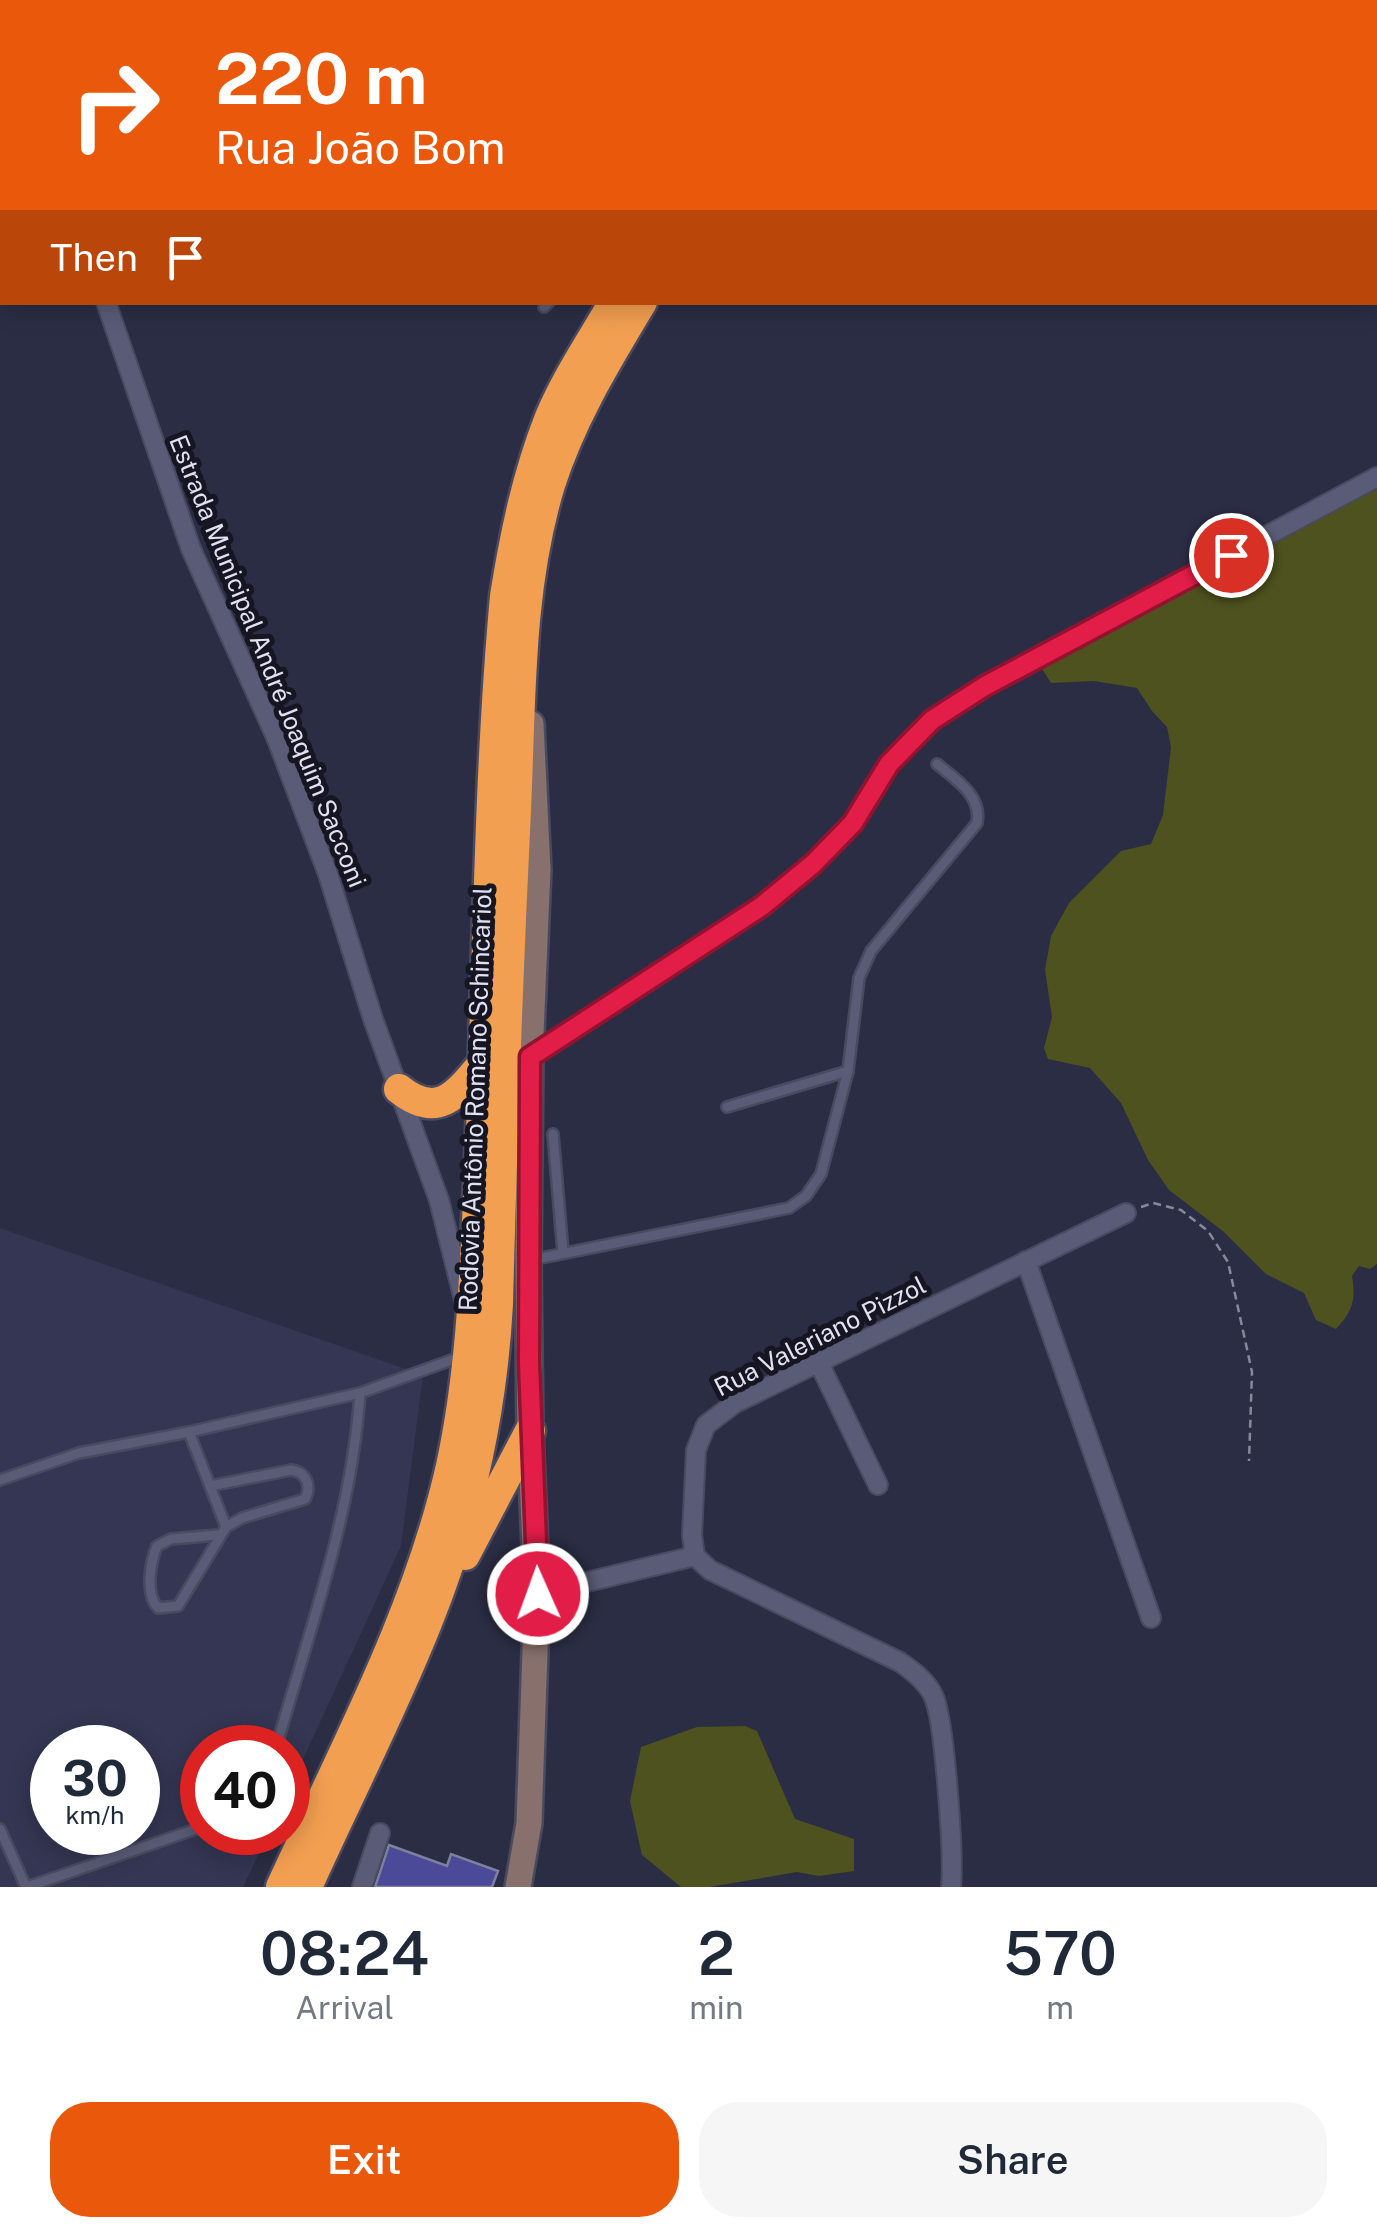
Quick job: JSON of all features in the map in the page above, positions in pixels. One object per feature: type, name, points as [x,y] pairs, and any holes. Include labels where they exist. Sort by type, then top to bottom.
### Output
[{"type":"highway","name":"Rodovia Antônio Romano Schincariol","points":[[281,1887],[376,1679],[425,1557],[451,1465],[468,1339],[484,1062],[500,645],[512,553],[532,466],[552,414],[612,305]]},
{"type":"highway","name":"Rodovia Antônio Romano Schincariol","points":[[307,1887],[427,1624],[478,1460],[496,1338],[523,648],[534,555],[549,489],[566,439],[640,305]]},
{"type":"highway","points":[[399,1089],[425,1104],[437,1104],[452,1096],[484,1062]]},
{"type":"highway","points":[[427,1624],[530,1430]]},
{"type":"street","name":"Estrada Municipal André Joaquim Sacconi","points":[[107,305],[191,549],[297,789],[440,1200],[468,1339]]},
{"type":"street","points":[[530,1057],[762,906],[813,864],[853,823],[889,764],[932,720],[985,686],[1377,477]]},
{"type":"street","points":[[518,1887],[529,1823],[538,1594],[530,1430],[528,1261],[530,1057],[538,870],[523,648]]},
{"type":"street","name":"Rua Valeriano Pizzol","points":[[695,1556],[691,1514],[694,1466],[706,1426],[735,1404],[818,1361],[1126,1213]]},
{"type":"street","points":[[1026,1261],[1151,1618]]},
{"type":"street","points":[[818,1361],[878,1484]]},
{"type":"street","points":[[538,1594],[695,1556],[710,1570],[900,1662],[932,1694],[940,1721],[951,1887]]},
{"type":"street","points":[[362,1887],[380,1833]]},
{"type":"lane","points":[[528,1261],[798,1203],[821,1174],[848,1071],[859,978],[872,951],[977,823],[980,808],[974,798],[937,764]]},
{"type":"lane","points":[[726,1108],[848,1071]]},
{"type":"lane","points":[[553,1134],[563,1254]]},
{"type":"lane","points":[[0,1480],[79,1453],[360,1394],[468,1339]]},
{"type":"lane","points":[[283,1725],[349,1493],[360,1394]]},
{"type":"lane","points":[[189,1432],[226,1527]]},
{"type":"lane","points":[[210,1486],[291,1470],[307,1478],[305,1498],[226,1527],[186,1599],[170,1610],[153,1604],[150,1591],[157,1546],[171,1540],[218,1536]]},
{"type":"lane","points":[[0,1829],[27,1887],[180,1835]]},
{"type":"path","points":[[1126,1213],[1153,1203],[1181,1210],[1208,1231],[1228,1262],[1252,1372],[1250,1461]]},
{"type":"shaded area","points":[[0,1228],[423,1375],[401,1546],[310,1744],[310,1725],[180,1725],[180,1855],[258,1855],[243,1887],[0,1887]]},
{"type":"green space","points":[[1377,487],[1377,1264],[1370,1269],[1359,1266],[1352,1276],[1352,1305],[1336,1329],[1316,1320],[1304,1293],[1266,1274],[1224,1232],[1169,1190],[1148,1160],[1121,1103],[1090,1068],[1048,1059],[1044,1048],[1052,1017],[1045,970],[1051,936],[1069,903],[1121,851],[1151,844],[1163,815],[1171,747],[1167,727],[1137,688],[1094,681],[1051,683],[1042,669]]},
{"type":"green space","points":[[745,1726],[757,1731],[795,1819],[854,1839],[854,1871],[819,1876],[797,1872],[709,1887],[681,1887],[642,1855],[630,1801],[641,1747],[697,1727]]},
{"type":"building","points":[[389,1845],[447,1866],[451,1854],[498,1871],[492,1887],[375,1887]]},
{"type":"route","points":[[538,1594],[529,1363],[530,1057],[762,906],[813,864],[853,823],[889,764],[932,720],[985,686],[1231,555]]}]
